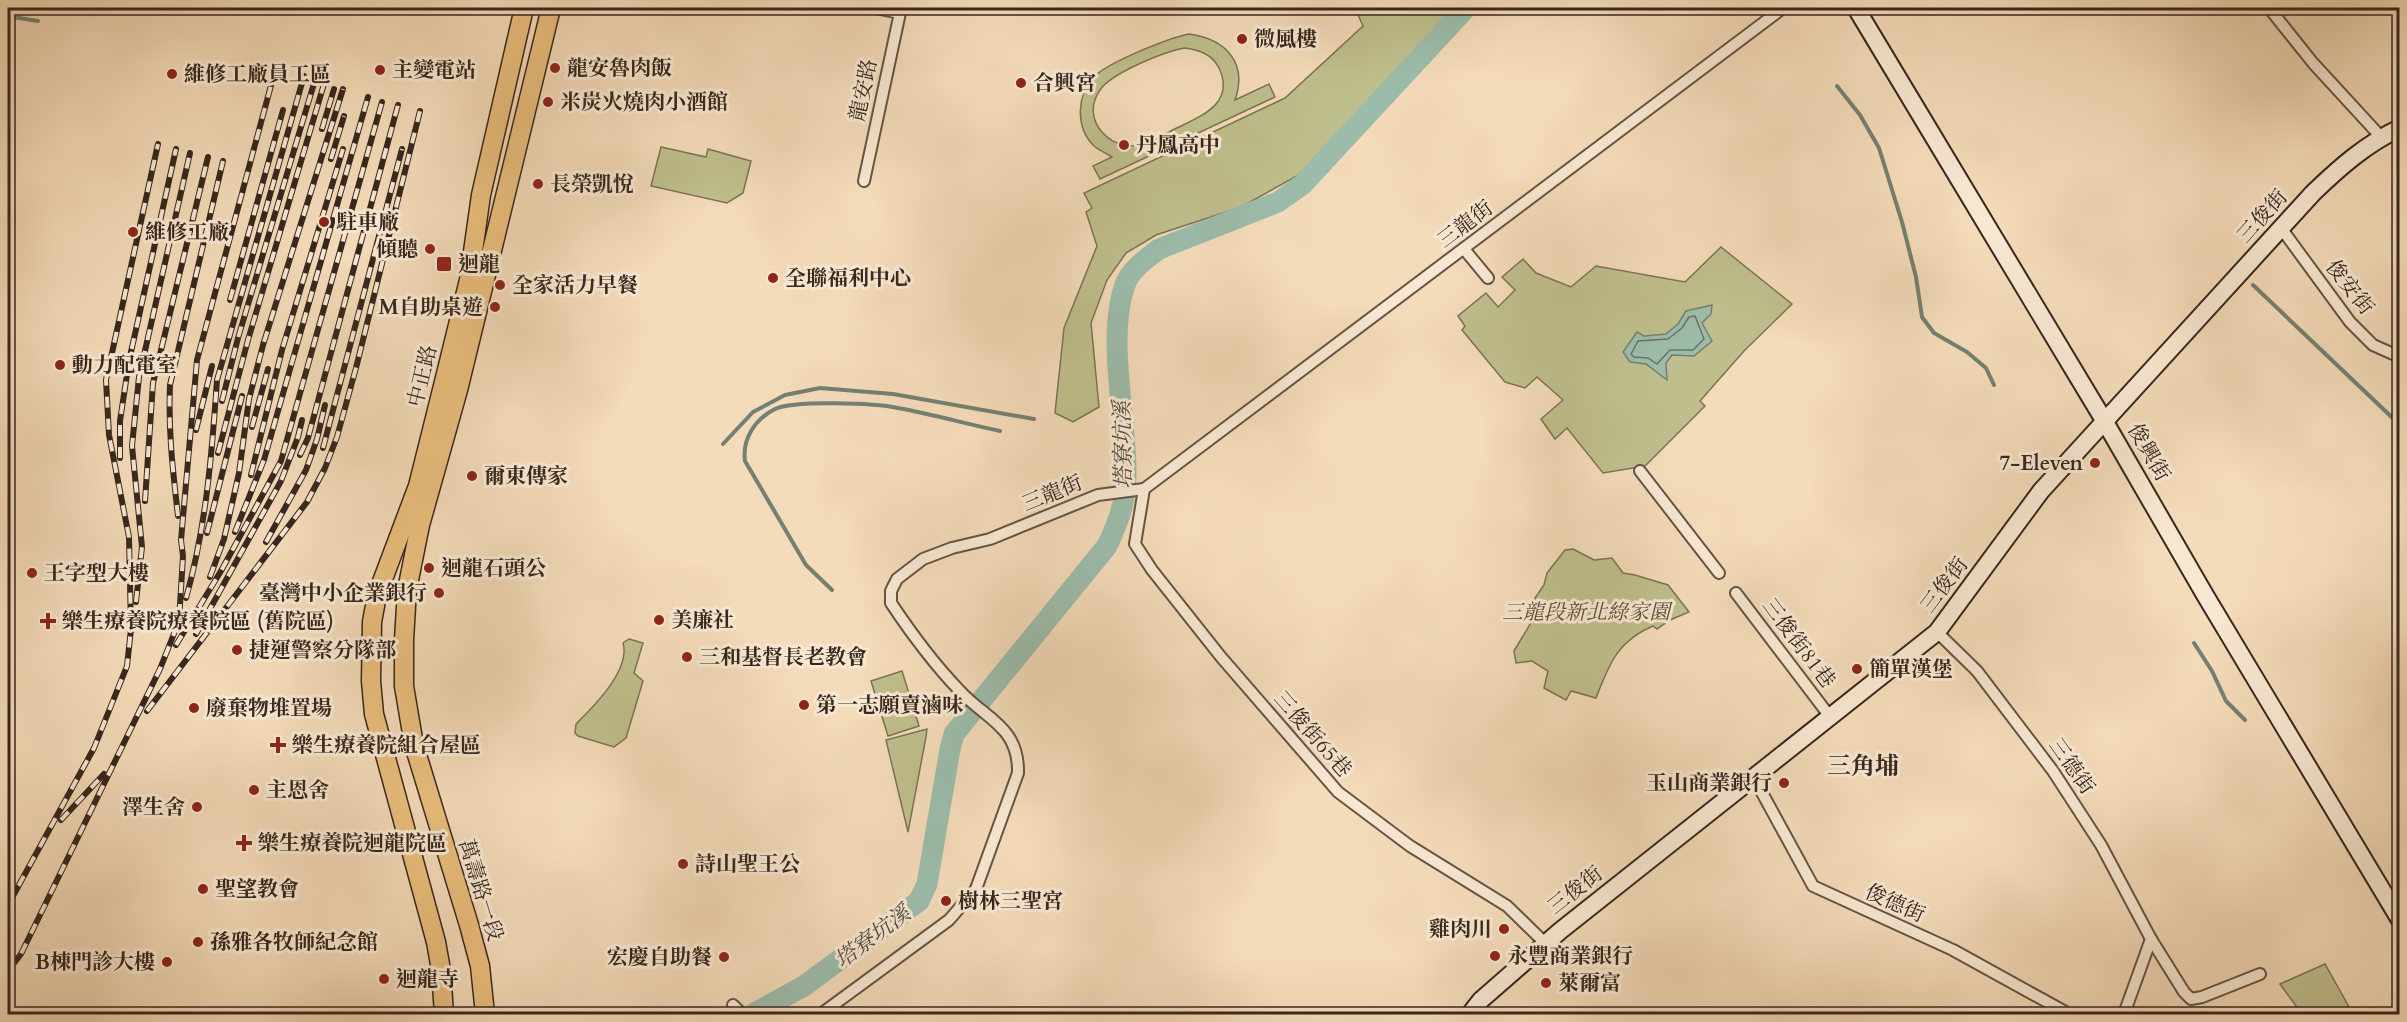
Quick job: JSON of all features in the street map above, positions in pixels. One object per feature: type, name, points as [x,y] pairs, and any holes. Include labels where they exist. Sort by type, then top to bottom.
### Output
[{"type":"main road","name":"中正路","points":[[444,1014],[441,970],[436,942],[382,752],[374,714],[371,681],[372,622],[377,595],[418,486],[445,378],[469,280],[481,195],[524,8]]},
{"type":"main road","name":"中正路","points":[[414,745],[402,661],[411,571],[420,525],[473,329],[551,8]]},
{"type":"main road","points":[[387,568],[411,571]]},
{"type":"main road","name":"萬壽路一段","points":[[414,745],[480,966],[485,1014]]},
{"type":"street","points":[[875,8],[900,10]]},
{"type":"street","name":"三龍街","points":[[821,1014],[949,920],[976,889],[1018,773],[1017,754],[1012,740],[987,712],[960,692],[891,603],[891,591],[897,579],[923,559],[952,548],[990,539],[1098,495],[1140,490],[1783,8]]},
{"type":"street","name":"俊興街","points":[[1856,8],[2105,422],[2205,596],[2397,911]]},
{"type":"street","points":[[2269,8],[2313,63],[2381,137]]},
{"type":"street","name":"龍安路","points":[[864,181],[900,10]]},
{"type":"street","name":"三俊街","points":[[1470,1014],[1481,1000],[1545,943],[1937,632],[2034,500],[2281,228],[2344,163],[2381,137],[2400,128]]},
{"type":"street","name":"俊安街","points":[[2281,228],[2350,322],[2373,345],[2400,357]]},
{"type":"street","points":[[1464,249],[1488,278]]},
{"type":"street","points":[[1640,471],[1719,573]]},
{"type":"street","name":"三俊街65巷","points":[[1140,490],[1135,544],[1152,570],[1221,657],[1318,771],[1353,806],[1410,846],[1507,906],[1545,943]]},
{"type":"street","name":"三俊街81巷","points":[[1736,593],[1831,718]]},
{"type":"street","name":"三德街","points":[[1937,632],[1977,670],[2053,771],[2101,845],[2151,939],[2184,992],[2191,999],[2202,997],[2260,974]]},
{"type":"street","name":"俊德街","points":[[1754,778],[1813,886],[1953,950],[2069,1014]]},
{"type":"street","points":[[2124,1014],[2151,939]]},
{"type":"street","points":[[733,1005],[742,1014]]},
{"type":"green space","points":[[1355,8],[1457,8],[1306,171],[1241,207],[1156,235],[1126,253],[1107,280],[1091,323],[1099,407],[1073,422],[1055,413],[1064,328],[1097,246],[1086,212],[1092,208],[1084,193],[1285,98],[1363,26]]},
{"type":"green space","points":[[1189,34],[1214,41],[1231,55],[1238,75],[1235,100],[1269,84],[1275,97],[1100,179],[1093,166],[1112,157],[1093,145],[1083,129],[1081,101],[1088,84],[1101,71],[1112,65],[1139,51]],"holes":[[[1185,48],[1209,56],[1219,68],[1223,90],[1214,106],[1198,118],[1146,143],[1134,146],[1122,145],[1103,133],[1096,124],[1093,113],[1094,102],[1106,83],[1153,58]]]},
{"type":"green space","points":[[661,147],[706,157],[708,149],[751,161],[743,193],[727,203],[651,186]]},
{"type":"green space","points":[[1721,247],[1792,304],[1744,351],[1700,401],[1705,406],[1645,466],[1603,473],[1567,428],[1555,439],[1541,419],[1563,400],[1537,377],[1525,388],[1505,382],[1462,330],[1465,326],[1458,316],[1486,293],[1498,307],[1515,290],[1502,277],[1523,259],[1536,273],[1571,287],[1596,266],[1685,282]]},
{"type":"green space","name":"三龍段新北綠家園","points":[[1573,549],[1594,560],[1612,558],[1623,573],[1668,585],[1689,612],[1670,620],[1657,629],[1653,626],[1631,639],[1610,665],[1596,698],[1571,691],[1566,700],[1544,688],[1548,671],[1532,661],[1516,663],[1514,651],[1535,616],[1535,598],[1544,585],[1547,573],[1565,550]]},
{"type":"green space","points":[[629,639],[643,643],[634,673],[643,681],[626,738],[614,747],[578,736],[575,733],[576,724],[616,676],[624,654],[623,643]]},
{"type":"green space","points":[[902,671],[919,726],[888,736],[871,681]]},
{"type":"green space","points":[[927,729],[926,737],[908,832],[886,740]]},
{"type":"green space","points":[[2325,964],[2353,1014],[2302,1014],[2280,984]]},
{"type":"water","points":[[1712,305],[1711,314],[1702,323],[1712,341],[1694,356],[1672,355],[1666,363],[1667,380],[1646,364],[1630,362],[1623,352],[1637,332],[1644,336],[1666,334],[1678,324],[1686,311]]},
{"type":"waterway","name":"塔寮坑溪","points":[[753,1014],[804,986],[919,901],[927,884],[954,734],[1107,546],[1121,512],[1126,486],[1117,329],[1125,285],[1131,274],[1159,249],[1278,202],[1302,185],[1466,8]]},
{"type":"waterway","points":[[8,14],[38,21]]},
{"type":"waterway","points":[[1837,86],[1860,115],[1879,148],[1916,277],[1922,317],[1934,333],[1967,352],[1986,368],[1994,385]]},
{"type":"waterway","points":[[2253,285],[2400,425]]},
{"type":"waterway","points":[[723,444],[753,412],[785,395],[820,388],[893,394],[1034,419]]},
{"type":"waterway","points":[[832,590],[806,565],[745,461],[748,438],[751,430],[761,418],[785,406],[816,403],[854,404],[898,408],[1000,431]]},
{"type":"waterway","points":[[2194,643],[2212,671],[2226,701],[2245,720]]},
{"type":"railway","points":[[8,971],[21,954],[160,669],[179,621],[183,556],[181,540],[197,360],[276,67]]},
{"type":"railway","points":[[186,598],[203,518],[217,380],[304,76]]},
{"type":"railway","points":[[222,401],[238,338],[315,80]]},
{"type":"railway","points":[[218,453],[248,340],[324,84]]},
{"type":"railway","points":[[322,129],[334,89]]},
{"type":"railway","points":[[210,577],[224,539],[239,473],[249,399],[263,345],[343,89]]},
{"type":"railway","points":[[235,532],[264,460],[368,97]]},
{"type":"railway","points":[[176,645],[221,571],[281,461],[382,102]]},
{"type":"railway","points":[[300,455],[308,438],[398,105]]},
{"type":"railway","points":[[230,300],[283,110]]},
{"type":"railway","points":[[147,711],[307,502],[325,468],[337,437],[356,368],[420,111]]},
{"type":"railway","points":[[331,159],[344,116]]},
{"type":"railway","points":[[8,905],[94,748],[127,666],[131,629],[129,537],[109,435],[106,380],[158,144]]},
{"type":"railway","points":[[120,458],[120,421],[129,361],[176,149]]},
{"type":"railway","points":[[251,475],[282,350],[343,149]]},
{"type":"railway","points":[[323,448],[402,149]]},
{"type":"railway","points":[[136,602],[142,547],[132,446],[139,377],[190,153]]},
{"type":"railway","points":[[145,501],[153,383],[208,157]]},
{"type":"railway","points":[[178,516],[170,435],[170,385],[223,161]]},
{"type":"railway","points":[[196,430],[212,366]]},
{"type":"railway","points":[[252,427],[268,369]]},
{"type":"railway","points":[[207,533],[242,396]]},
{"type":"railway","points":[[266,542],[306,470],[317,439],[325,405]]},
{"type":"railway","points":[[196,634],[281,481],[302,420]]},
{"type":"railway","points":[[61,820],[104,774]]},
{"type":"place","name":"微風樓","points":[[1242,39]]},
{"type":"place","name":"龍安魯肉飯","points":[[555,68]]},
{"type":"place","name":"主變電站","points":[[380,70]]},
{"type":"place","name":"維修工廠員工區","points":[[172,74]]},
{"type":"place","name":"合興宮","points":[[1021,83]]},
{"type":"place","name":"米炭火燒肉小酒館","points":[[548,102]]},
{"type":"place","name":"丹鳳高中","points":[[1124,145]]},
{"type":"place","name":"長榮凱悅","points":[[538,184]]},
{"type":"place","name":"駐車廠","points":[[324,222]]},
{"type":"place","name":"維修工廠","points":[[133,232]]},
{"type":"place","name":"傾聽","points":[[430,249]]},
{"type":"place","name":"迴龍","points":[[444,264]]},
{"type":"place","name":"全聯福利中心","points":[[773,278]]},
{"type":"place","name":"全家活力早餐","points":[[500,285]]},
{"type":"place","name":"M自助桌遊","points":[[495,307]]},
{"type":"place","name":"動力配電室","points":[[60,365]]},
{"type":"place","name":"7-Eleven","points":[[2095,463]]},
{"type":"place","name":"爾東傳家","points":[[472,476]]},
{"type":"place","name":"迴龍石頭公","points":[[429,568]]},
{"type":"place","name":"王字型大樓","points":[[32,573]]},
{"type":"place","name":"臺灣中小企業銀行","points":[[439,593]]},
{"type":"place","name":"美廉社","points":[[659,620]]},
{"type":"place","name":"樂生療養院療養院區 (舊院區)","points":[[48,621]]},
{"type":"place","name":"捷運警察分隊部","points":[[237,650]]},
{"type":"place","name":"三和基督長老教會","points":[[687,657]]},
{"type":"place","name":"簡單漢堡","points":[[1857,669]]},
{"type":"place","name":"第一志願賣滷味","points":[[804,705]]},
{"type":"place","name":"廢棄物堆置場","points":[[194,708]]},
{"type":"place","name":"樂生療養院組合屋區","points":[[278,745]]},
{"type":"place","name":"玉山商業銀行","points":[[1784,783]]},
{"type":"place","name":"主恩舍","points":[[254,790]]},
{"type":"place","name":"澤生舍","points":[[197,807]]},
{"type":"place","name":"樂生療養院迴龍院區","points":[[244,843]]},
{"type":"place","name":"詩山聖王公","points":[[683,864]]},
{"type":"place","name":"聖望教會","points":[[203,889]]},
{"type":"place","name":"樹林三聖宮","points":[[946,901]]},
{"type":"place","name":"雞肉川","points":[[1504,929]]},
{"type":"place","name":"孫雅各牧師紀念館","points":[[198,942]]},
{"type":"place","name":"永豐商業銀行","points":[[1495,956]]},
{"type":"place","name":"宏慶自助餐","points":[[724,957]]},
{"type":"place","name":"B棟門診大樓","points":[[167,962]]},
{"type":"place","name":"迴龍寺","points":[[384,979]]},
{"type":"place","name":"萊爾富","points":[[1546,983]]},
{"type":"district","name":"三角埔","points":[[1863,766]]}]
